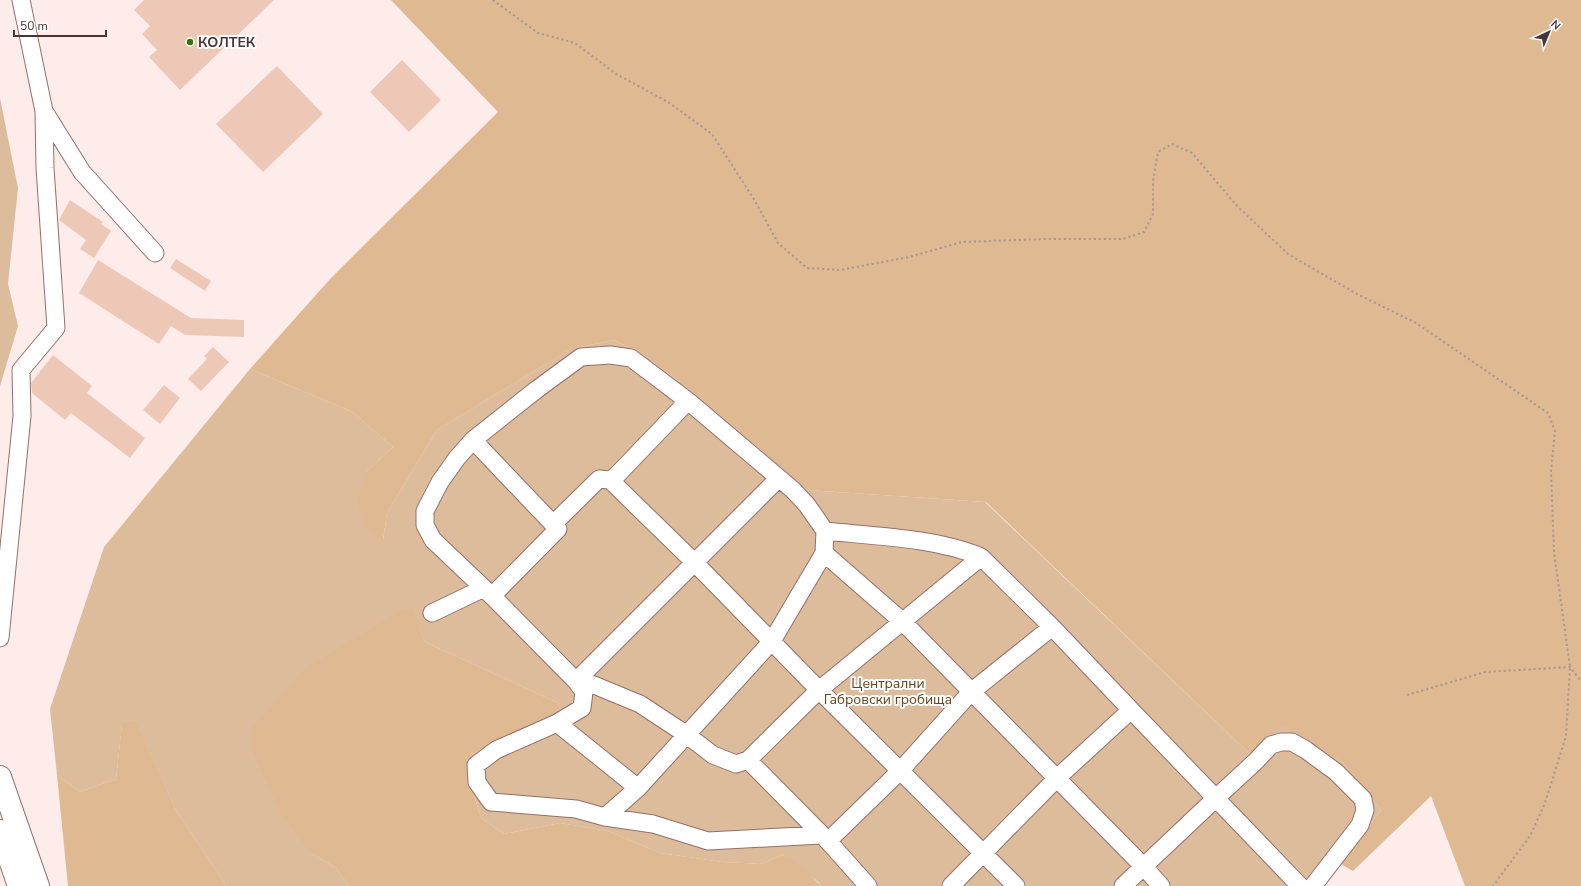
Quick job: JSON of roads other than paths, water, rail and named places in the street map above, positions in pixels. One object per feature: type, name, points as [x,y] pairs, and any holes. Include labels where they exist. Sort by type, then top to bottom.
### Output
[{"type":"main road","points":[[0,777],[38,886]]},
{"type":"main road","points":[[0,831],[19,886]]},
{"type":"lane","points":[[0,638],[22,416],[21,370],[56,328],[45,168],[44,111],[21,0]]},
{"type":"lane","points":[[44,111],[82,172],[155,253]]},
{"type":"lane","points":[[605,816],[638,788],[772,641],[824,553],[825,532],[807,504],[779,478],[688,401],[631,358],[610,355],[581,357],[536,390],[473,440],[457,458],[440,482],[425,511],[425,525],[433,540],[488,592],[576,681],[584,692],[582,708],[557,723],[496,750],[476,765],[477,782],[491,802],[576,809],[605,816],[653,824],[708,841],[824,838],[900,770],[971,692],[1052,627]]},
{"type":"lane","points":[[610,480],[688,401]]},
{"type":"lane","points":[[432,613],[488,592],[558,529],[473,440]]},
{"type":"lane","points":[[576,681],[779,478]]},
{"type":"lane","points":[[553,524],[599,479],[610,480],[694,562],[819,690],[1016,886]]},
{"type":"lane","points":[[825,532],[938,544],[966,551],[981,557],[1052,627],[1300,886]]},
{"type":"lane","points":[[824,553],[903,622],[1161,886]]},
{"type":"lane","points":[[576,681],[594,685],[640,704],[687,735],[713,755],[736,764],[748,760],[819,690],[981,557]]},
{"type":"lane","points":[[951,886],[1056,778],[1131,710]]},
{"type":"lane","points":[[557,723],[638,788]]},
{"type":"lane","points":[[1123,886],[1272,745],[1281,742],[1292,742],[1306,750],[1336,772],[1363,800],[1365,810],[1360,825],[1313,886]]},
{"type":"lane","points":[[748,760],[824,838],[868,886]]},
{"type":"place","name":"КОЛТЕК","points":[[190,42]]},
{"type":"park label","name":"Централни Габровски гробища","points":[[888,692]]}]
